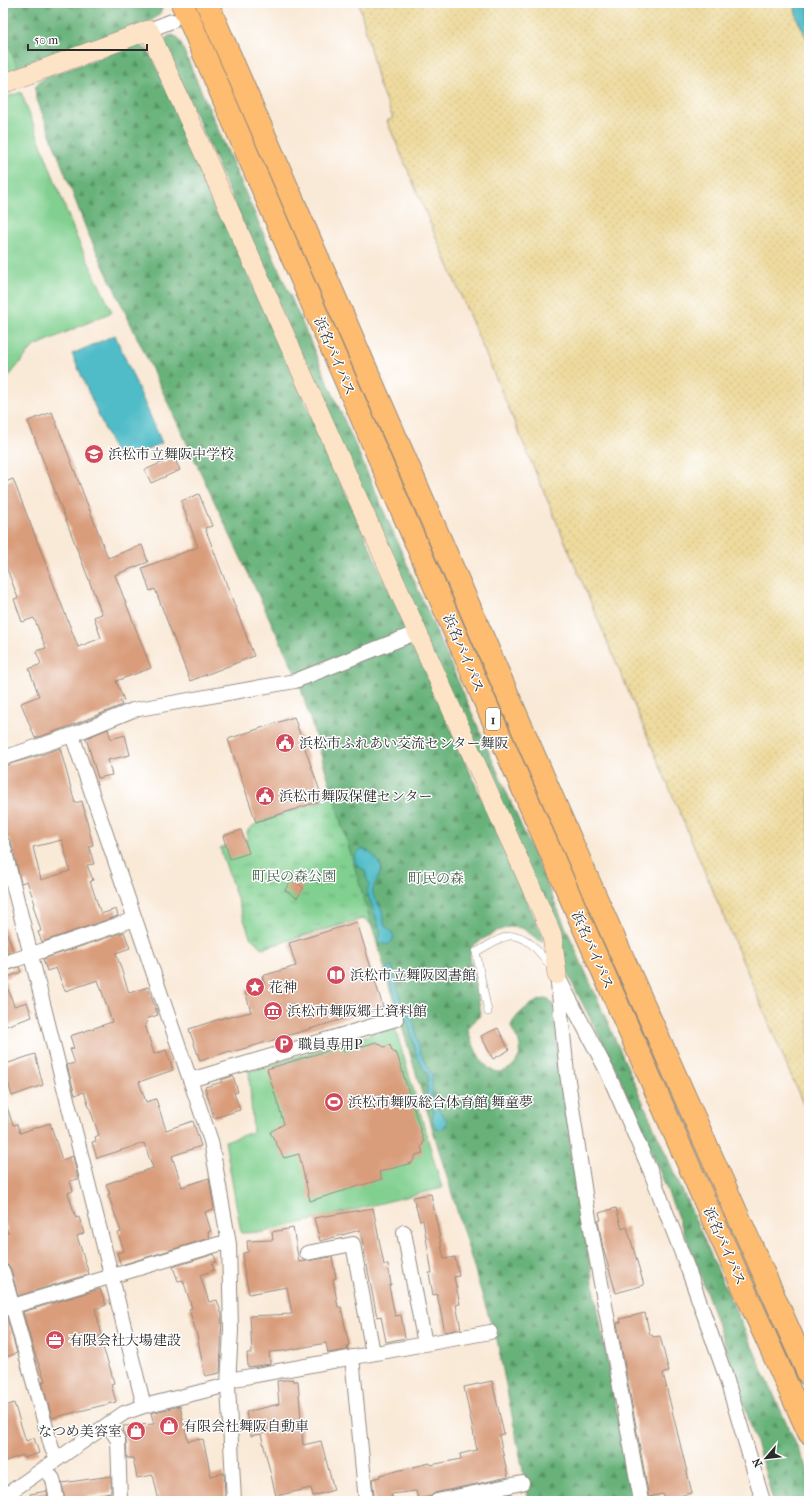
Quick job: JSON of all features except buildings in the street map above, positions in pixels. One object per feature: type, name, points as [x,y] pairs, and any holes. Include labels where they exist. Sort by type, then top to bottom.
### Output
[{"type":"highway","name":"浜名バイパス","points":[[208,3],[595,896],[809,1375]]},
{"type":"highway","name":"浜名バイパス","points":[[177,12],[657,1095],[809,1433]]},
{"type":"street","points":[[3,84],[149,30],[177,12]]},
{"type":"street","points":[[149,30],[548,923],[552,935],[567,1074],[587,1208],[641,1501]]},
{"type":"street","points":[[3,758],[72,735],[133,710],[295,681],[418,632]]},
{"type":"street","points":[[72,735],[211,1141],[229,1244],[231,1330],[228,1383],[234,1501]]},
{"type":"street","points":[[3,844],[144,1406]]},
{"type":"street","points":[[3,964],[135,919]]},
{"type":"street","points":[[557,975],[607,1071],[652,1178],[689,1272],[725,1374],[763,1501]]},
{"type":"street","points":[[190,1080],[396,1019]]},
{"type":"street","points":[[404,1232],[425,1344]]},
{"type":"street","points":[[8,1308],[219,1244],[229,1244]]},
{"type":"street","points":[[307,1253],[353,1244],[373,1353]]},
{"type":"street","points":[[3,1272],[8,1308],[52,1450],[58,1459]]},
{"type":"street","points":[[3,1497],[124,1413],[144,1406],[228,1383],[352,1357],[490,1332]]},
{"type":"street","points":[[352,1357],[366,1501]]},
{"type":"street","points":[[108,1425],[118,1440],[120,1501]]},
{"type":"street","points":[[45,1468],[53,1479],[57,1501]]},
{"type":"street","points":[[437,1501],[522,1483]]},
{"type":"lane","points":[[488,1012],[476,952],[510,936],[519,937],[535,948],[557,975]]},
{"type":"green space","points":[[3,3],[162,3],[162,9],[155,18],[150,21],[3,75]]},
{"type":"green space","points":[[3,30],[18,70],[3,75]]},
{"type":"green space","points":[[172,35],[177,37],[180,42],[570,938],[809,1473],[809,1501],[773,1501],[734,1371],[698,1268],[658,1167],[615,1067],[569,977],[564,959],[167,49],[165,42],[167,37]]},
{"type":"green space","name":"町民の森","points":[[139,45],[146,49],[152,57],[544,939],[543,941],[539,940],[522,928],[509,927],[497,931],[473,945],[470,951],[470,957],[481,1013],[470,1026],[468,1031],[479,1057],[486,1066],[495,1071],[501,1072],[516,1063],[519,1057],[520,1046],[511,1026],[513,1021],[527,1007],[544,999],[549,999],[553,1005],[568,1130],[588,1254],[633,1501],[529,1501],[497,1340],[493,1331],[372,926],[365,919],[361,919],[267,947],[260,946],[256,942],[247,833],[249,829],[259,822],[324,800],[331,794],[331,788],[298,679],[87,231],[36,97],[35,88],[39,82],[45,78],[131,46]]},
{"type":"green space","points":[[21,92],[76,236],[112,312],[33,347],[10,375],[3,377],[3,98]]},
{"type":"green space","name":"町民の森公園","points":[[331,788],[372,926],[365,919],[361,919],[262,948],[250,937],[220,848],[247,839],[249,829],[259,822],[324,800],[331,794]]},
{"type":"green space","name":"浜松市舞阪総合体育館 舞童夢","points":[[395,1027],[442,1188],[264,1232],[241,1233],[225,1141],[253,1132],[249,1071]]},
{"type":"sand","points":[[359,3],[794,3],[797,18],[809,43],[809,1118],[387,121],[393,118],[379,85]]},
{"type":"water","points":[[794,3],[809,3],[809,43],[797,18]]},
{"type":"water","points":[[115,335],[162,443],[119,462],[72,354]]},
{"type":"water","points":[[362,849],[372,854],[382,869],[373,889],[373,894],[382,910],[385,926],[391,931],[394,937],[388,945],[382,942],[378,937],[381,933],[367,892],[369,886],[365,871],[356,864],[355,861],[356,855]]},
{"type":"water","points":[[392,966],[402,1007],[413,1020],[420,1052],[432,1075],[432,1098],[438,1109],[447,1120],[445,1127],[440,1129],[436,1128],[432,1121],[434,1111],[427,1094],[428,1075],[417,1058],[408,1021],[398,1006],[387,967]]},
{"type":"place","name":"浜松市立舞阪中学校","points":[[94,454]]},
{"type":"place","name":"浜松市ふれあい交流センター舞阪","points":[[285,743]]},
{"type":"place","name":"浜松市舞阪保健センター","points":[[265,796]]},
{"type":"place","name":"浜松市立舞阪図書館","points":[[336,975]]},
{"type":"place","name":"花神","points":[[255,987]]},
{"type":"place","name":"浜松市舞阪郷土資料館","points":[[273,1011]]},
{"type":"place","name":"職員専用P","points":[[284,1044]]},
{"type":"place","name":"浜松市舞阪総合体育館 舞童夢","points":[[334,1102]]},
{"type":"place","name":"有限会社大場建設","points":[[55,1340]]},
{"type":"place","name":"有限会社舞阪自動車","points":[[169,1426]]},
{"type":"place","name":"なつめ美容室","points":[[136,1431]]}]
